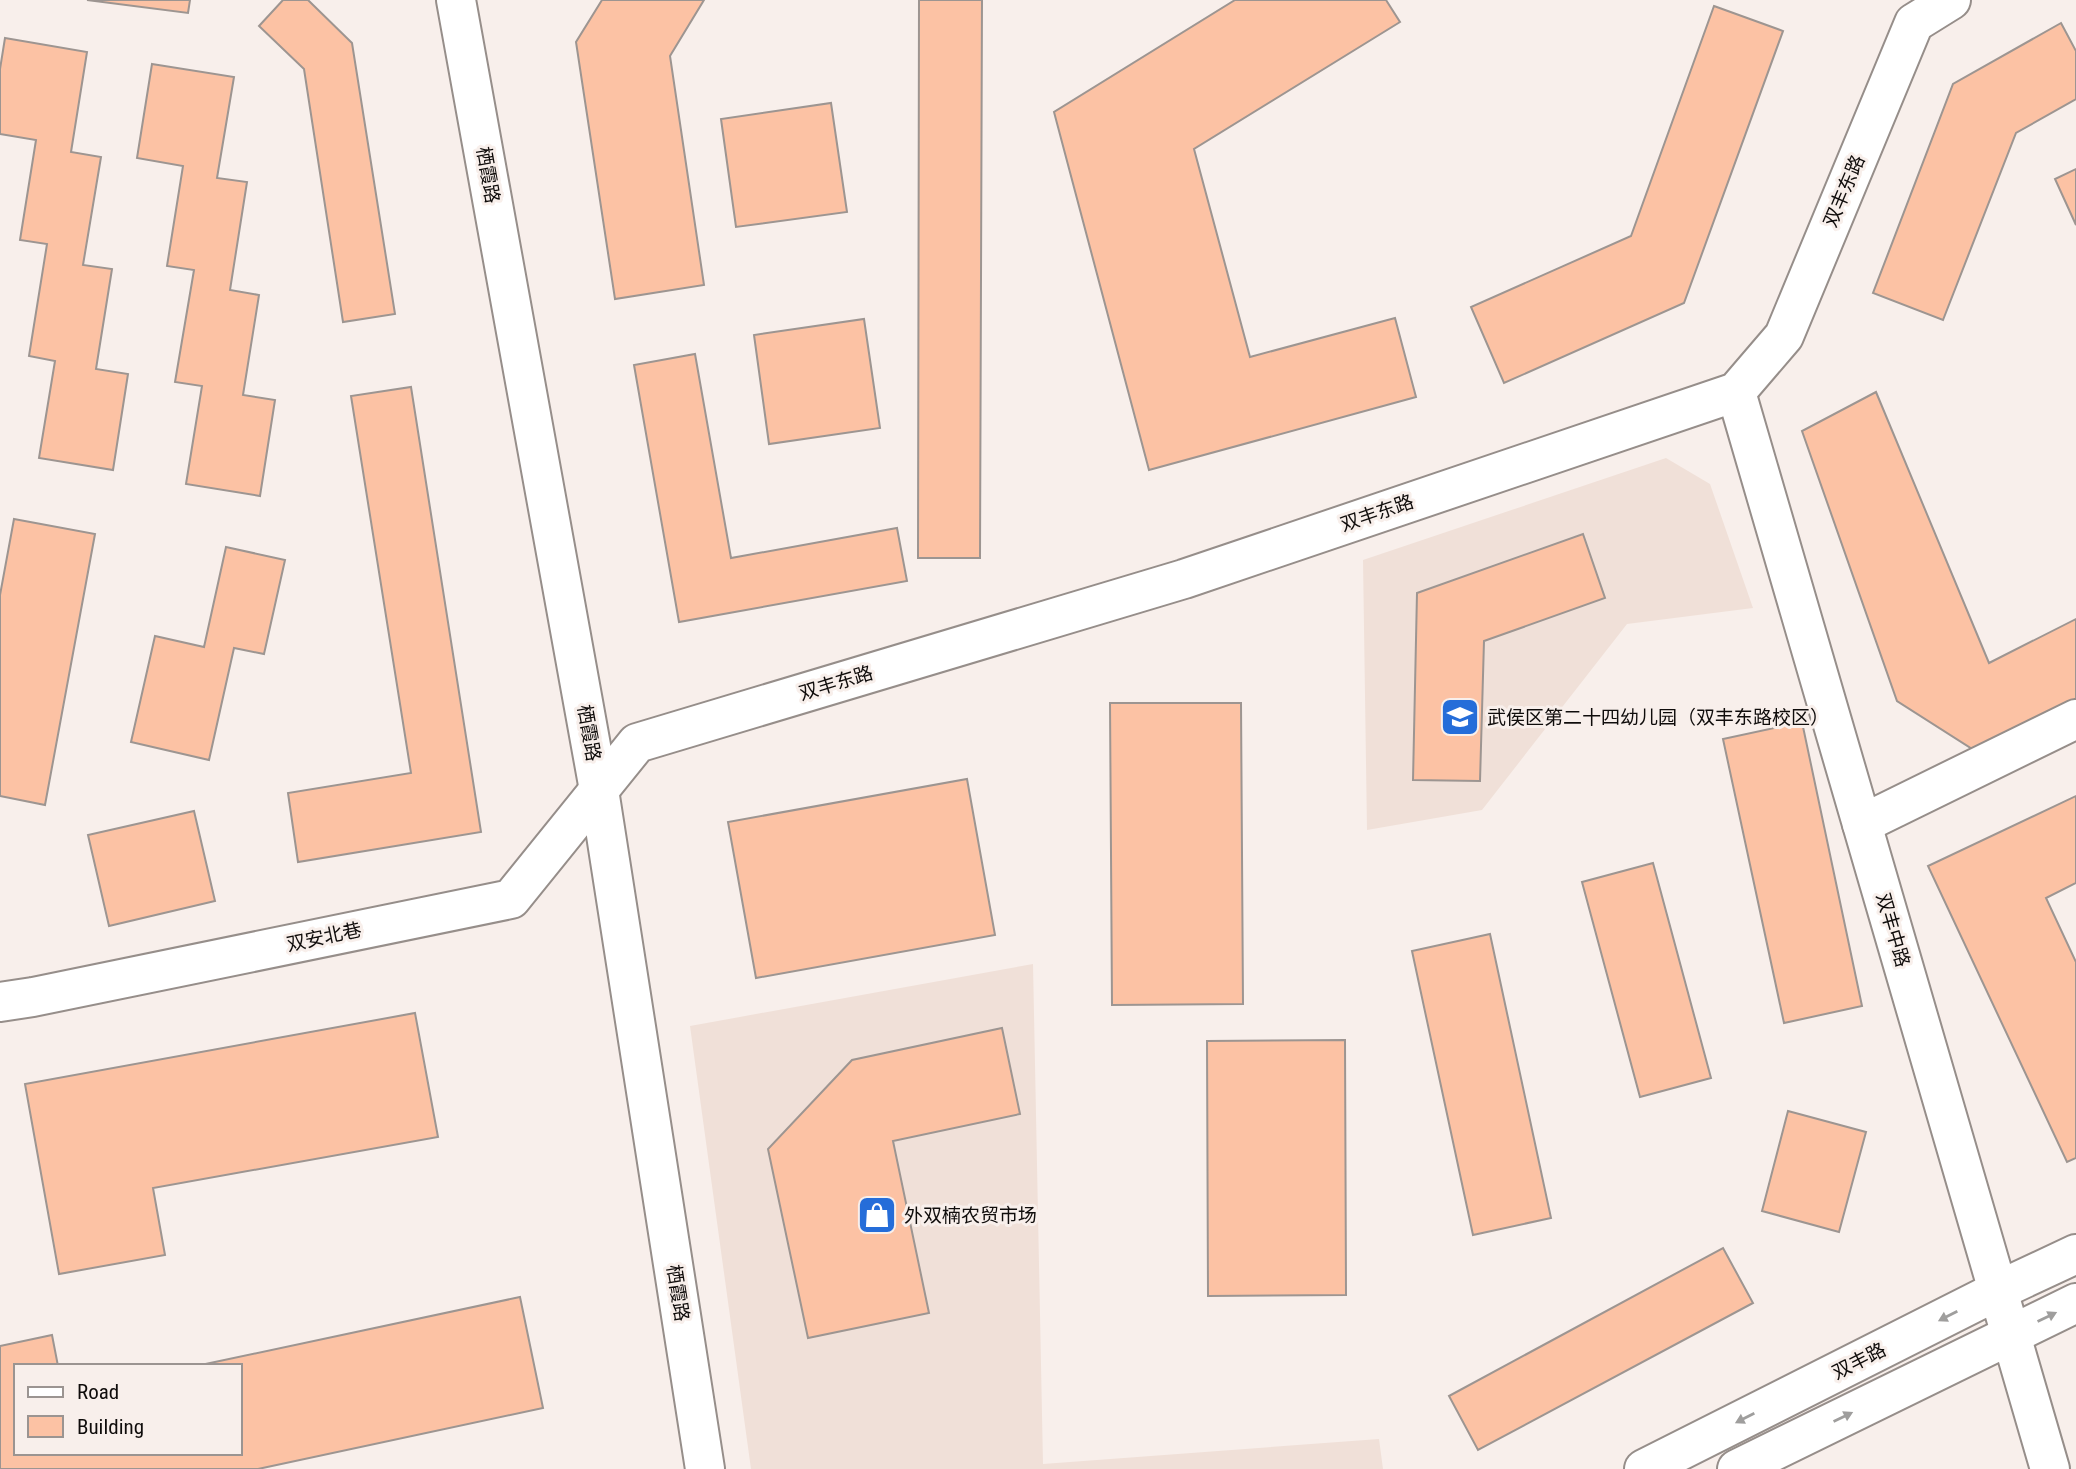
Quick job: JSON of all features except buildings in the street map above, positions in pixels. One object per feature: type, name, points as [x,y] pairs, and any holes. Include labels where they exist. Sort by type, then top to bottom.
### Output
[{"type":"street","name":"栖霞路","points":[[456,0],[599,790],[705,1469]]},
{"type":"street","name":"双丰东路","points":[[599,790],[638,743],[1184,579],[1737,392],[1784,335],[1906,12],[1951,0]]},
{"type":"street","name":"双丰中路","points":[[1737,392],[2050,1469]]},
{"type":"street","points":[[1862,824],[2076,719]]},
{"type":"street","name":"双安北巷","points":[[0,1002],[511,899],[599,790]]},
{"type":"street","name":"双丰路","points":[[1644,1469],[2076,1254]]},
{"type":"street","points":[[1737,1469],[2076,1303]]},
{"type":"shaded area","name":"武侯区第二十四幼儿园（双丰东路校区）","points":[[1666,458],[1710,484],[1753,608],[1627,624],[1482,810],[1367,830],[1363,560]]},
{"type":"shaded area","name":"外双楠农贸市场","points":[[1033,964],[1043,1464],[1379,1439],[1383,1469],[751,1469],[690,1026]]},
{"type":"place","name":"武侯区第二十四幼儿园（双丰东路校区）","points":[[1460,717]]},
{"type":"place","name":"外双楠农贸市场","points":[[877,1215]]}]
